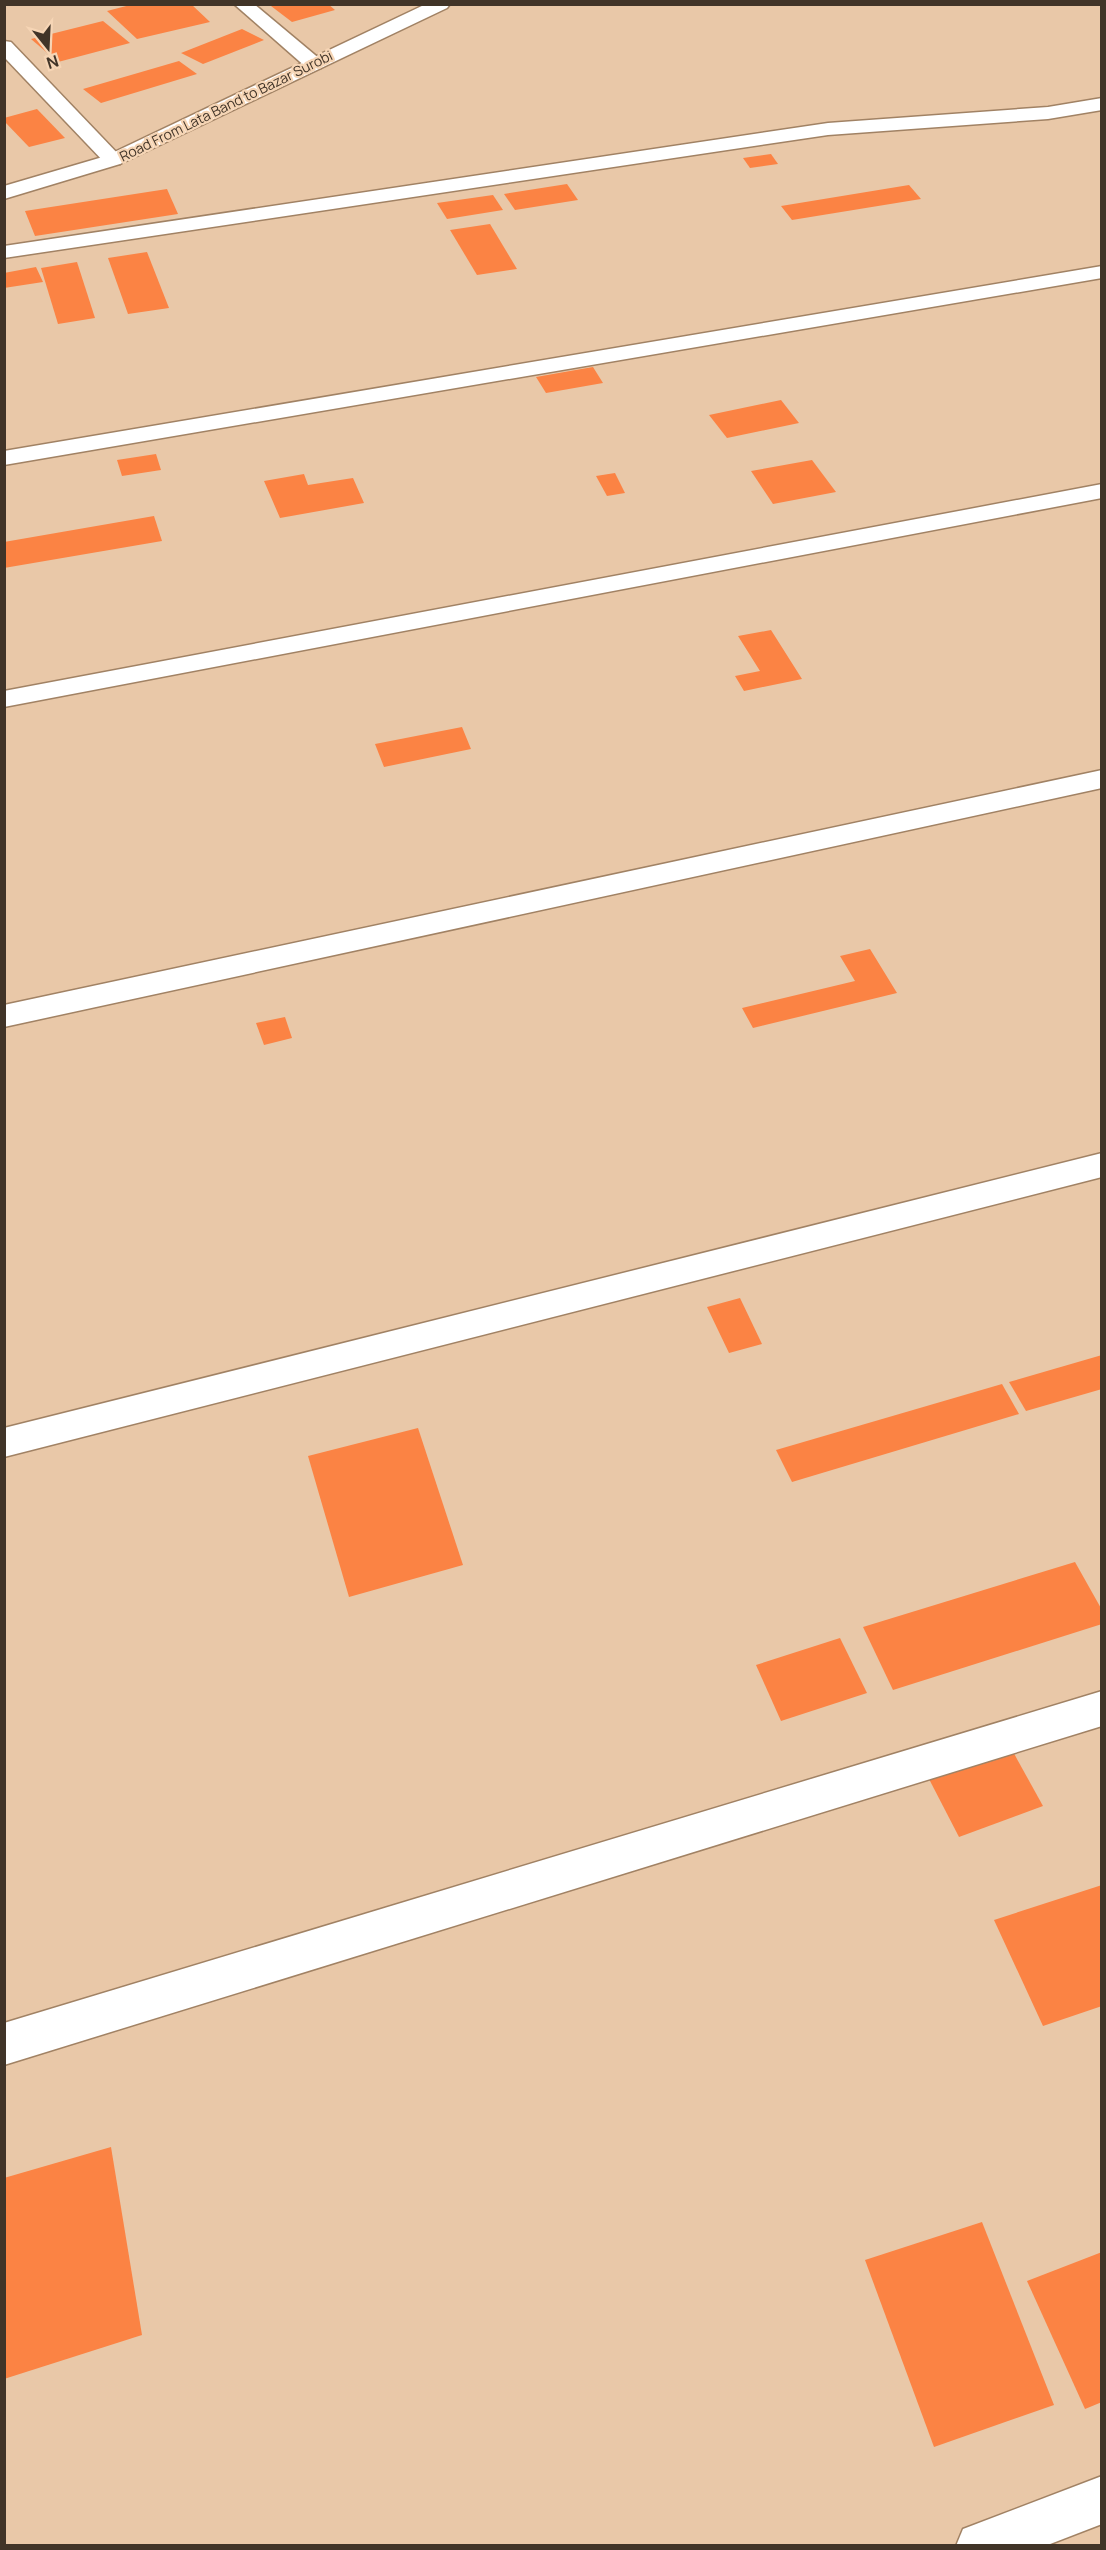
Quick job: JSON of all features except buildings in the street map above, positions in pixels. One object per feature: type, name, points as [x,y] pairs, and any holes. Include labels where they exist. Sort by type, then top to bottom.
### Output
[{"type":"street","points":[[243,4],[314,64]]},
{"type":"street","name":"Road From Lata Band to Bazar Surobi","points":[[4,194],[113,160],[441,4]]},
{"type":"street","points":[[4,46],[113,160]]},
{"type":"street","points":[[4,252],[828,129],[1048,113],[1101,104]]},
{"type":"street","points":[[4,458],[1101,272]]},
{"type":"street","points":[[4,699],[1101,491]]},
{"type":"street","points":[[4,1016],[1101,779]]},
{"type":"street","points":[[4,1443],[1101,1165]]},
{"type":"street","points":[[4,2044],[1101,1708]]},
{"type":"street","points":[[980,2546],[1101,2499]]}]
